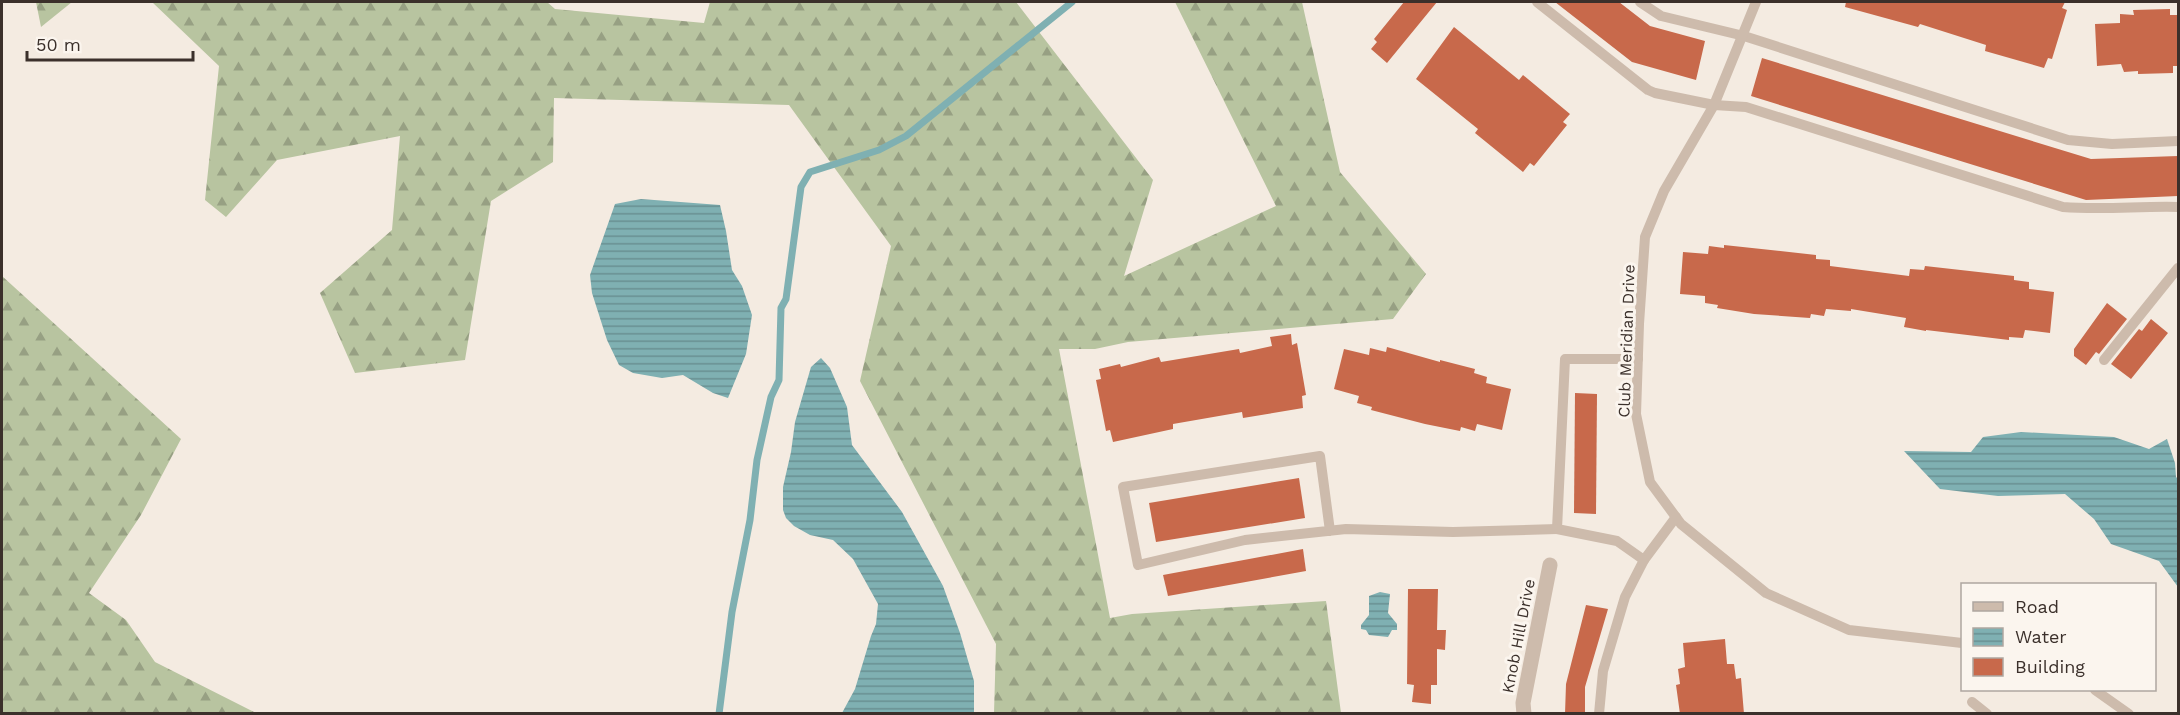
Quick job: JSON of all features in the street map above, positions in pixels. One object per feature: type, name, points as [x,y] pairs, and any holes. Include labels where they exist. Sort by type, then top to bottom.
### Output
[{"type":"street","name":"Knob Hill Drive","points":[[1524,714],[1523,703],[1550,565]]},
{"type":"lane","points":[[1537,2],[1648,90],[1655,93],[1714,105],[1746,107],[2063,207],[2098,210],[2178,207]]},
{"type":"lane","points":[[1640,2],[1661,16],[1744,36],[2068,140],[2112,144],[2178,141]]},
{"type":"lane","name":"Club Meridian Drive","points":[[1756,2],[1714,105],[1664,191],[1646,237],[1636,414],[1650,482],[1681,524],[1766,593],[1850,630],[1961,643]]},
{"type":"lane","points":[[2104,360],[2178,268]]},
{"type":"lane","points":[[1557,529],[1565,359],[1638,359]]},
{"type":"lane","points":[[1330,531],[1320,456],[1123,487],[1138,565],[1245,540],[1330,531],[1346,529],[1453,532],[1557,529],[1617,541],[1644,560]]},
{"type":"lane","points":[[1599,714],[1603,671],[1625,597],[1644,560],[1676,518]]},
{"type":"lane","points":[[2096,691],[2129,714]]},
{"type":"lane","points":[[1972,702],[1987,714]]},
{"type":"green space","points":[[36,2],[72,2],[41,27]]},
{"type":"green space","points":[[152,2],[547,2],[555,9],[704,23],[710,2],[1016,2],[1153,180],[1124,276],[1276,206],[1175,2],[1302,2],[1340,172],[1426,274],[1393,319],[1128,342],[1095,349],[1059,349],[1110,618],[1132,614],[1326,601],[1341,713],[994,713],[996,644],[860,381],[891,246],[789,105],[554,98],[553,162],[491,201],[465,360],[355,373],[320,293],[392,230],[400,136],[277,160],[226,217],[205,200],[219,66]]},
{"type":"green space","points":[[2,276],[181,439],[141,515],[89,593],[126,620],[155,662],[256,713],[2,713]]},
{"type":"water","points":[[641,199],[720,205],[732,270],[742,286],[752,315],[746,354],[728,398],[713,393],[683,375],[662,378],[633,373],[619,365],[607,340],[592,293],[590,275],[615,204]]},
{"type":"water","points":[[821,358],[830,368],[847,407],[852,445],[902,512],[943,586],[974,681],[974,713],[842,713],[855,689],[876,624],[878,604],[853,559],[833,540],[810,535],[794,526],[786,518],[783,510],[783,487],[795,422],[811,367]]},
{"type":"water","points":[[2021,432],[2114,437],[2149,449],[2167,439],[2178,479],[2178,587],[2159,561],[2111,544],[2094,519],[2065,494],[1998,496],[1940,489],[1904,451],[1971,452],[1983,437]]},
{"type":"water","points":[[1380,592],[1390,594],[1388,613],[1397,624],[1397,630],[1392,630],[1388,637],[1369,635],[1366,630],[1361,629],[1361,625],[1369,615],[1369,596]]},
{"type":"building","points":[[1404,2],[1437,2],[1387,63],[1371,49],[1377,42],[1374,39]]},
{"type":"building","points":[[1555,2],[1619,2],[1650,26],[1705,41],[1696,80],[1632,62]]},
{"type":"building","points":[[1846,2],[2065,2],[2062,8],[2067,10],[2052,59],[2048,58],[2044,68],[1985,51],[1986,45],[1920,24],[1918,27],[1845,7]]},
{"type":"building","points":[[2170,9],[2170,15],[2178,15],[2178,66],[2173,66],[2173,73],[2138,74],[2138,71],[2124,72],[2121,64],[2097,66],[2095,24],[2120,23],[2120,14],[2134,15],[2133,10]]},
{"type":"building","points":[[1454,27],[1519,80],[1523,75],[1570,114],[1563,122],[1567,125],[1534,166],[1530,163],[1523,172],[1475,133],[1478,129],[1416,79]]},
{"type":"building","points":[[1762,58],[2091,159],[2178,156],[2178,196],[2086,200],[1751,96]]},
{"type":"building","points":[[1724,245],[1816,255],[1816,259],[1830,260],[1830,266],[1909,276],[1910,269],[1924,270],[1925,266],[2014,276],[2014,280],[2029,282],[2029,289],[2054,292],[2050,333],[2025,330],[2023,338],[2009,337],[2009,340],[1926,331],[1904,327],[1906,318],[1851,309],[1851,311],[1826,309],[1824,316],[1811,314],[1810,318],[1754,314],[1717,308],[1718,305],[1705,303],[1705,296],[1680,294],[1683,252],[1708,254],[1709,246],[1724,248]]},
{"type":"building","points":[[2107,303],[2127,319],[2099,354],[2096,352],[2086,365],[2074,356],[2074,349]]},
{"type":"building","points":[[2151,319],[2168,333],[2131,379],[2111,364],[2139,329],[2142,331]]},
{"type":"building","points":[[1291,334],[1292,345],[1297,343],[1306,395],[1302,396],[1303,408],[1243,418],[1242,412],[1173,424],[1173,429],[1113,442],[1110,430],[1106,431],[1096,380],[1101,379],[1099,369],[1120,364],[1121,367],[1159,357],[1161,362],[1239,349],[1240,353],[1272,346],[1270,337]]},
{"type":"building","points":[[1387,347],[1475,369],[1474,373],[1487,377],[1486,383],[1511,389],[1502,430],[1477,424],[1475,431],[1461,427],[1460,431],[1425,424],[1371,410],[1372,407],[1357,403],[1359,396],[1334,389],[1344,349],[1369,355],[1370,348],[1386,352]]},
{"type":"building","points":[[1575,393],[1597,394],[1596,514],[1574,513]]},
{"type":"building","points":[[1299,478],[1305,518],[1156,542],[1149,503]]},
{"type":"building","points":[[1303,549],[1306,571],[1168,596],[1163,575]]},
{"type":"building","points":[[1408,589],[1438,589],[1437,630],[1446,630],[1445,650],[1437,649],[1437,685],[1431,685],[1431,704],[1412,702],[1414,685],[1407,684]]},
{"type":"building","points":[[1586,605],[1608,609],[1585,687],[1585,714],[1565,714],[1566,684]]},
{"type":"building","points":[[1725,639],[1727,664],[1734,664],[1736,679],[1741,678],[1744,714],[1680,714],[1676,685],[1680,684],[1678,669],[1685,667],[1683,643]]},
{"type":"waterway","points":[[719,714],[732,612],[750,520],[757,460],[771,397],[779,380],[781,308],[786,299],[801,187],[810,172],[879,150],[906,136],[1072,2]]}]
